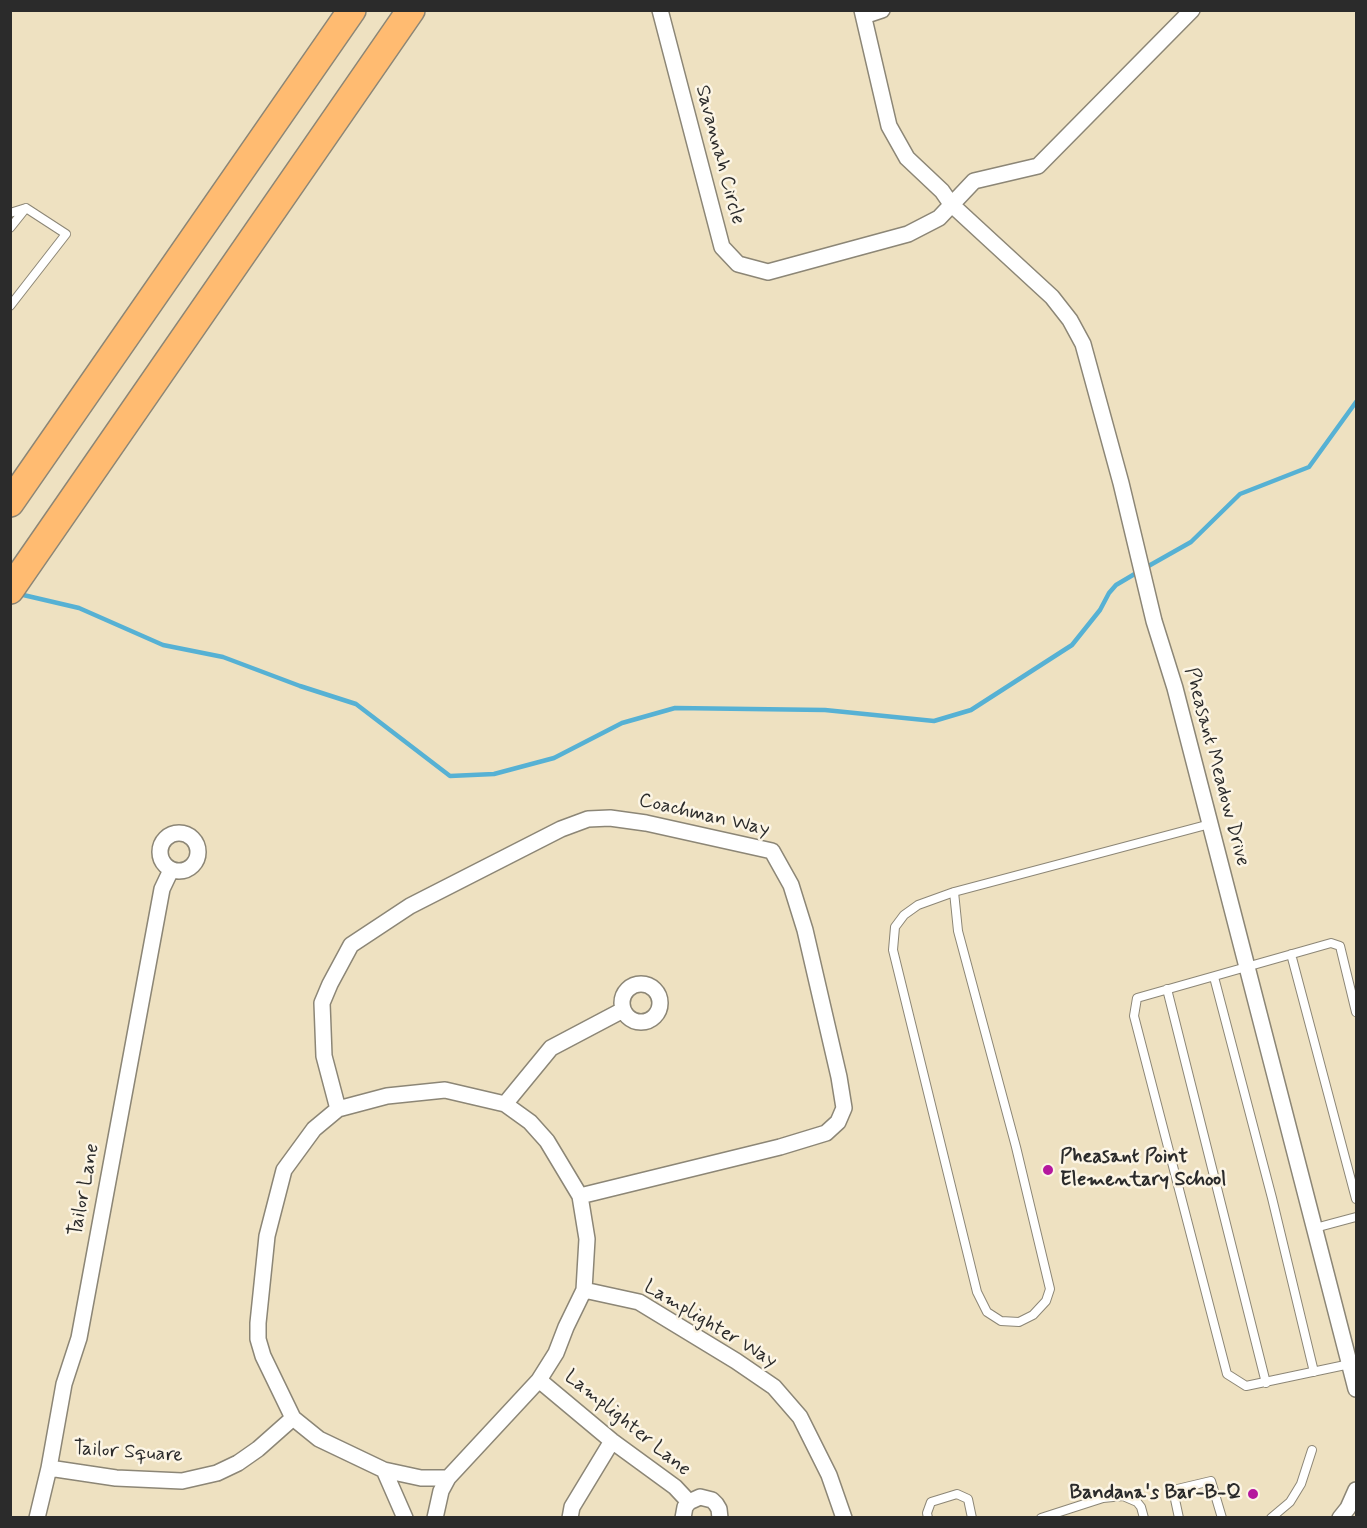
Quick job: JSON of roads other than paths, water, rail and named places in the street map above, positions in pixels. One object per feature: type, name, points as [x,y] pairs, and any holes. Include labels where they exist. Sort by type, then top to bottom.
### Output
[{"type":"highway","points":[[10,503],[352,10]]},
{"type":"highway","points":[[10,590],[411,10]]},
{"type":"street","name":"Savannah Circle","points":[[660,10],[722,247],[738,264],[768,272],[908,234],[939,218],[974,181],[1038,165],[1192,10]]},
{"type":"street","points":[[863,13],[882,10]]},
{"type":"street","name":"Pheasant Meadow Drive","points":[[863,13],[889,126],[907,158],[942,191],[951,204],[1052,297],[1070,320],[1083,344],[1356,1389]]},
{"type":"street","name":"Coachman Way","points":[[338,1110],[324,1056],[322,1003],[351,945],[410,906],[552,834],[588,819],[610,818],[646,823],[772,850],[791,885],[805,930],[839,1077],[844,1108],[838,1122],[826,1133],[780,1147],[580,1196]]},
{"type":"street","name":"Tailor Lane","points":[[37,1518],[49,1468],[64,1384],[79,1338],[162,889],[171,870]]},
{"type":"street","points":[[505,1104],[551,1048],[623,1010]]},
{"type":"street","points":[[435,1518],[441,1491],[448,1478],[539,1380],[556,1353],[585,1290],[587,1239],[580,1196],[540,1131],[505,1104],[445,1090],[387,1096],[338,1110],[314,1129],[284,1170],[267,1236],[258,1339],[263,1356],[293,1418],[319,1439],[384,1470],[421,1478],[448,1478]]},
{"type":"street","name":"Lamplighter Way","points":[[585,1290],[639,1302],[774,1387],[800,1417],[829,1475],[844,1518]]},
{"type":"street","name":"Lamplighter Lane","points":[[539,1380],[612,1441],[675,1487],[689,1502]]},
{"type":"street","name":"Tailor Square","points":[[49,1468],[116,1478],[182,1481],[217,1473],[238,1463],[258,1449],[293,1418]]},
{"type":"street","points":[[570,1518],[572,1507],[612,1441]]},
{"type":"street","points":[[384,1470],[405,1518]]},
{"type":"street","points":[[1340,1518],[1348,1508],[1356,1490]]},
{"type":"street","name":"Lamplighter Lane","points":[[683,1518],[685,1507],[689,1502],[700,1497],[712,1500],[719,1509],[720,1518]]},
{"type":"lane","points":[[10,213],[26,208]]},
{"type":"lane","points":[[10,228],[26,208]]},
{"type":"lane","points":[[10,306],[66,234],[26,208]]},
{"type":"lane","points":[[954,892],[958,931],[1022,1170],[1050,1289],[1046,1301],[1034,1315],[1019,1322],[1001,1321],[987,1312],[977,1292],[893,950],[895,927],[904,915],[918,905],[954,892],[1210,825]]},
{"type":"lane","points":[[1350,1364],[1246,1386],[1227,1374],[1134,1016],[1137,998],[1331,943],[1340,946],[1356,1012]]},
{"type":"lane","points":[[1291,954],[1356,1199]]},
{"type":"lane","points":[[1214,977],[1272,1198],[1314,1372]]},
{"type":"lane","points":[[1167,989],[1266,1383]]},
{"type":"lane","points":[[1315,1228],[1356,1217]]},
{"type":"lane","points":[[1271,1518],[1290,1502],[1301,1484],[1312,1449]]},
{"type":"lane","points":[[1179,1518],[1173,1490],[1211,1481],[1222,1518]]},
{"type":"lane","points":[[928,1518],[927,1513],[932,1502],[957,1494],[968,1499],[972,1518]]},
{"type":"lane","points":[[1041,1518],[1103,1498],[1123,1496],[1137,1502],[1144,1518]]},
{"type":"waterway","points":[[1145,568],[1191,542],[1240,494],[1309,467],[1356,402]]},
{"type":"waterway","points":[[19,594],[79,608],[163,645],[223,657],[356,704],[450,776],[494,774],[554,758],[622,723],[675,708],[825,710],[934,721],[971,710],[1072,645],[1100,610],[1116,585],[1138,572]]},
{"type":"place","name":"Pheasant Point Elementary School","points":[[1048,1170]]},
{"type":"place","name":"Bandana's Bar-B-Q","points":[[1253,1494]]}]
